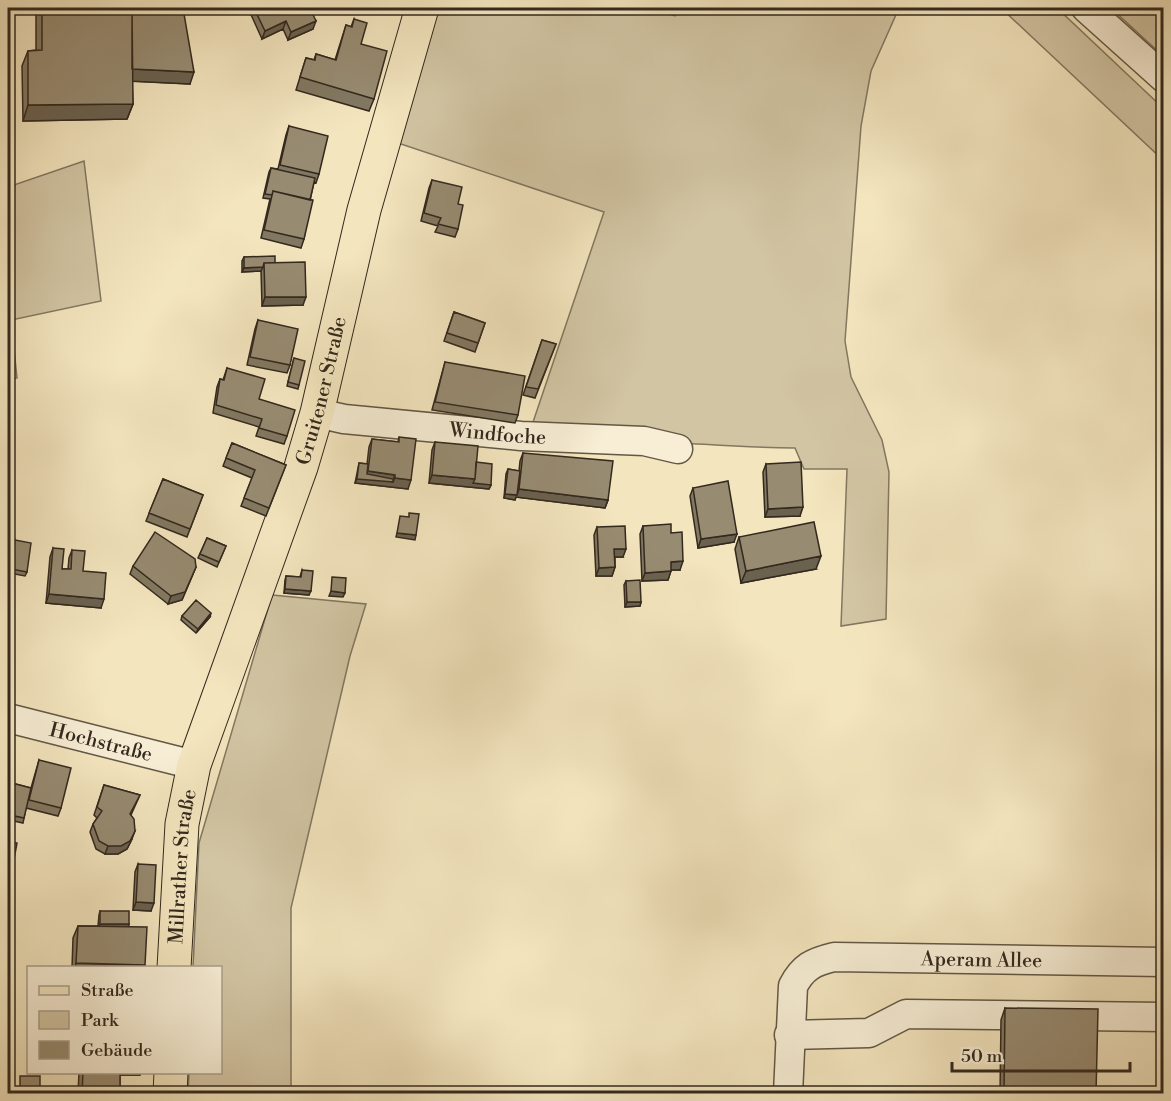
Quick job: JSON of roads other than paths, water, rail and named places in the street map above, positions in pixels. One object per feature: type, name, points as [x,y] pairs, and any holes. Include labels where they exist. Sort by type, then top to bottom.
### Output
[{"type":"main road","name":"Gruitener Straße","points":[[194,765],[290,499],[317,413],[364,210],[422,8]]},
{"type":"main road","name":"Millrather Straße","points":[[174,966],[180,835],[194,765]]},
{"type":"main road","points":[[170,1094],[171,1074]]},
{"type":"street","points":[[1086,8],[1164,78]]},
{"type":"street","name":"Windfoche","points":[[317,413],[355,420],[521,436],[644,441],[678,449]]},
{"type":"street","name":"Hochstraße","points":[[8,718],[194,765]]},
{"type":"street","name":"Aperam Allee","points":[[789,1035],[793,986],[801,971],[815,961],[834,957],[1164,962]]},
{"type":"street","points":[[788,1094],[789,1035],[868,1033],[906,1014],[1164,1017]]}]
